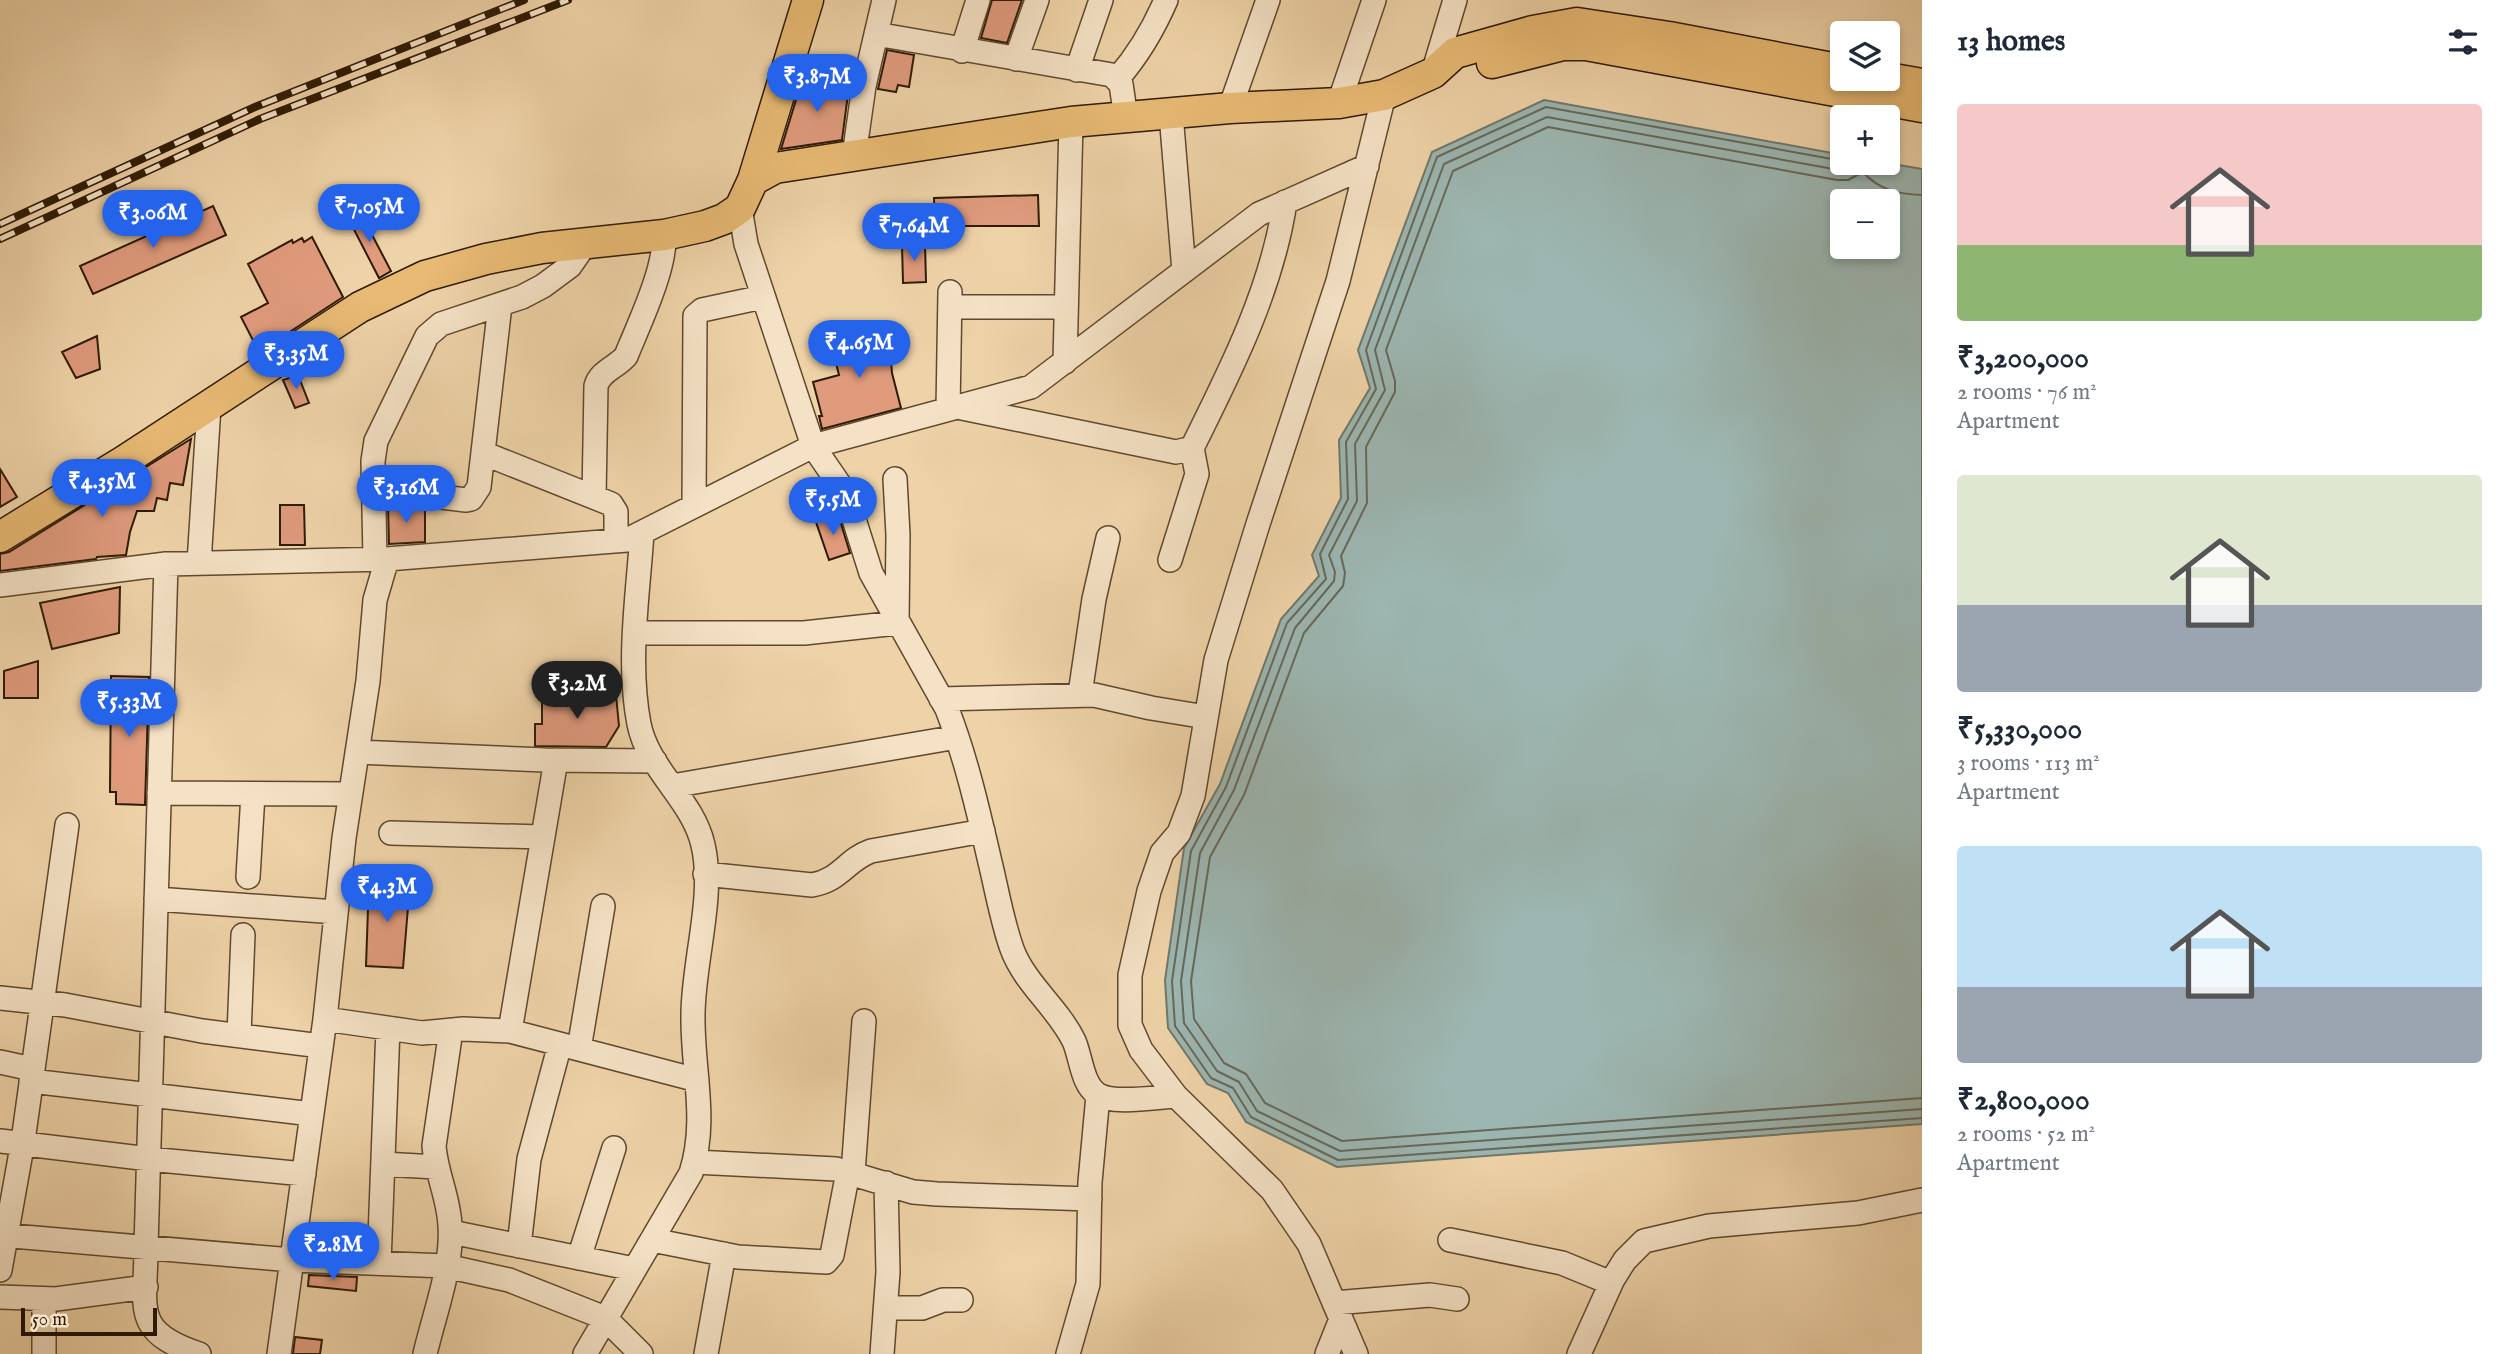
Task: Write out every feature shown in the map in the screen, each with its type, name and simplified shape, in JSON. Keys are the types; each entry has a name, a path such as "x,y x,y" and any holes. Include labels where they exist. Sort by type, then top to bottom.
{"main road":[{"path":"0,537 209,406 360,307 425,276 486,258 664,235 724,219 740,208 752,180 808,0"},
{"path":"752,180 775,168 1071,122 1230,108 1339,103 1384,95 1433,73 1455,53 1577,23 1669,37 1830,68"},
{"path":"1433,73 1458,72 1563,45 1586,45 1922,107"},
{"path":"1900,80 1922,84"}],"street":[{"path":"854,156 864,86 884,0"},
{"path":"962,51 978,0"},
{"path":"1016,59 1037,0"},
{"path":"1077,70 1101,0"},
{"path":"1118,78 1149,38 1166,0"},
{"path":"1230,108 1268,0"},
{"path":"1339,103 1374,0"},
{"path":"1433,73 1455,0"},
{"path":"876,34 1112,75 1118,78 1121,84 1126,118"},
{"path":"1356,1354 1309,1244 1272,1190 1176,1096 1140,1050 1130,1024 1130,975 1149,891 1163,853 1179,834 1193,796 1216,660 1338,281 1384,95"},
{"path":"1171,114 1184,271"},
{"path":"1065,362 1071,122"},
{"path":"0,585 166,564 381,559 627,540 813,446 1031,387 1259,214 1367,166"},
{"path":"1170,560 1197,474 1192,448 1261,297 1281,232 1285,202"},
{"path":"740,208 746,244 813,446 846,494 867,563 897,623 941,699 957,737 1004,922 1019,965 1074,1042 1092,1089 1098,1095 1110,1099 1176,1096"},
{"path":"594,497 596,386 601,375 626,356 660,264 664,235"},
{"path":"279,1354 325,1019 350,794 368,681 381,559 374,489 373,461 376,441 428,337 441,324 522,297 543,286 570,267 586,243"},
{"path":"694,506 695,316 702,310 764,297"},
{"path":"952,408 950,299 1066,307"},
{"path":"374,489 471,499 479,487 500,305"},
{"path":"199,563 209,406"},
{"path":"952,408 1176,452 1192,448"},
{"path":"483,453 594,497 614,508 616,541"},
{"path":"895,479 898,534 897,623"},
{"path":"585,1354 691,1173 695,1162 700,1120 693,1015 706,896 704,847 699,831 655,761 640,728 634,695 642,533"},
{"path":"1080,694 1094,599 1108,538"},
{"path":"166,564 146,1314 150,1326 161,1338 199,1354"},
{"path":"636,633 804,633 897,623"},
{"path":"941,699 1080,694 1105,696 1151,708 1206,717"},
{"path":"672,786 957,737"},
{"path":"357,752 655,761"},
{"path":"510,1031 556,760"},
{"path":"159,793 350,794"},
{"path":"248,877 253,794"},
{"path":"0,1270 11,1143 31,1075 67,825"},
{"path":"705,874 812,885 825,883 836,877 853,860 871,851 983,831"},
{"path":"391,833 543,836"},
{"path":"156,899 336,912"},
{"path":"519,1246 529,1159 569,1046 603,906"},
{"path":"239,1035 243,935"},
{"path":"0,998 42,1002 154,1022 321,1046"},
{"path":"325,1019 422,1033 451,1030 510,1031 697,1080"},
{"path":"652,1240 724,1254 826,1262 830,1259 851,1173 864,1021"},
{"path":"379,1263 388,1028"},
{"path":"425,1354 446,1266 450,1232 449,1215 436,1167 434,1146 451,1030"},
{"path":"0,1062 31,1075 151,1096 312,1114"},
{"path":"1069,1354 1088,1284 1092,1138 1098,1095"},
{"path":"11,1143 304,1174"},
{"path":"579,1258 614,1148"},
{"path":"695,1162 816,1167 851,1173 913,1192 1090,1199"},
{"path":"383,1164 436,1167"},
{"path":"882,1354 888,1272 886,1183"},
{"path":"1579,1354 1611,1283 1625,1259 1644,1241 1709,1226 1858,1213 1922,1200"},
{"path":"450,1232 634,1269"},
{"path":"4,1235 292,1259 446,1266 509,1280 605,1318 641,1354"},
{"path":"1450,1240 1562,1263 1611,1283"},
{"path":"706,1354 724,1254"},
{"path":"0,1297 71,1298 146,1287"},
{"path":"1337,1311 1430,1295 1457,1299"},
{"path":"44,1299 44,1354"},
{"path":"886,1308 922,1308 943,1300 961,1300"},
{"path":"1327,1354 1337,1311"}],"water":[{"path":"1544,100 1830,153 1830,175 1900,175 1900,165 1922,169 1922,1124 1337,1167 1246,1122 1228,1093 1207,1084 1168,1028 1165,980 1184,848 1220,784 1281,619 1319,576 1312,555 1341,498 1339,440 1370,388 1358,350 1432,152"}],"building":[{"path":"992,0 1022,0 1007,43 981,38"},
{"path":"887,50 914,55 909,87 898,85 896,92 878,89"},
{"path":"803,77 849,86 842,140 781,149"},
{"path":"1038,195 1039,226 958,226 958,234 935,235 934,198"},
{"path":"213,206 226,235 93,294 80,266"},
{"path":"359,210 391,271 379,278 347,216"},
{"path":"312,237 343,297 259,352 241,317 268,303 248,264 292,240 293,243 302,238 304,242"},
{"path":"902,244 925,244 926,282 903,283"},
{"path":"888,327 892,373 901,408 822,429 819,416 822,416 813,382 839,375 832,347 839,345 838,336 869,328 869,331"},
{"path":"97,336 100,369 76,378 62,352"},
{"path":"298,375 309,403 295,408 283,380"},
{"path":"191,439 183,485 170,483 167,500 157,498 154,511 137,511 126,555 0,571 0,554 9,552"},
{"path":"0,469 17,497 0,507"},
{"path":"280,505 304,505 305,545 280,545"},
{"path":"388,505 425,509 425,542 389,544"},
{"path":"838,514 850,553 829,560 816,522"},
{"path":"120,587 119,633 52,649 40,603"},
{"path":"38,661 38,698 4,698 4,671"},
{"path":"111,676 149,677 145,805 116,804 116,792 110,792"},
{"path":"581,694 581,697 616,695 619,726 606,747 535,746 535,724 542,724 542,697"},
{"path":"369,880 410,883 403,968 366,966"},
{"path":"309,1275 357,1277 356,1291 308,1286"},
{"path":"295,1337 322,1340 320,1354 293,1354"}],"railway":[{"path":"0,224 255,107 524,0"},
{"path":"0,239 260,119 568,0"}]}
